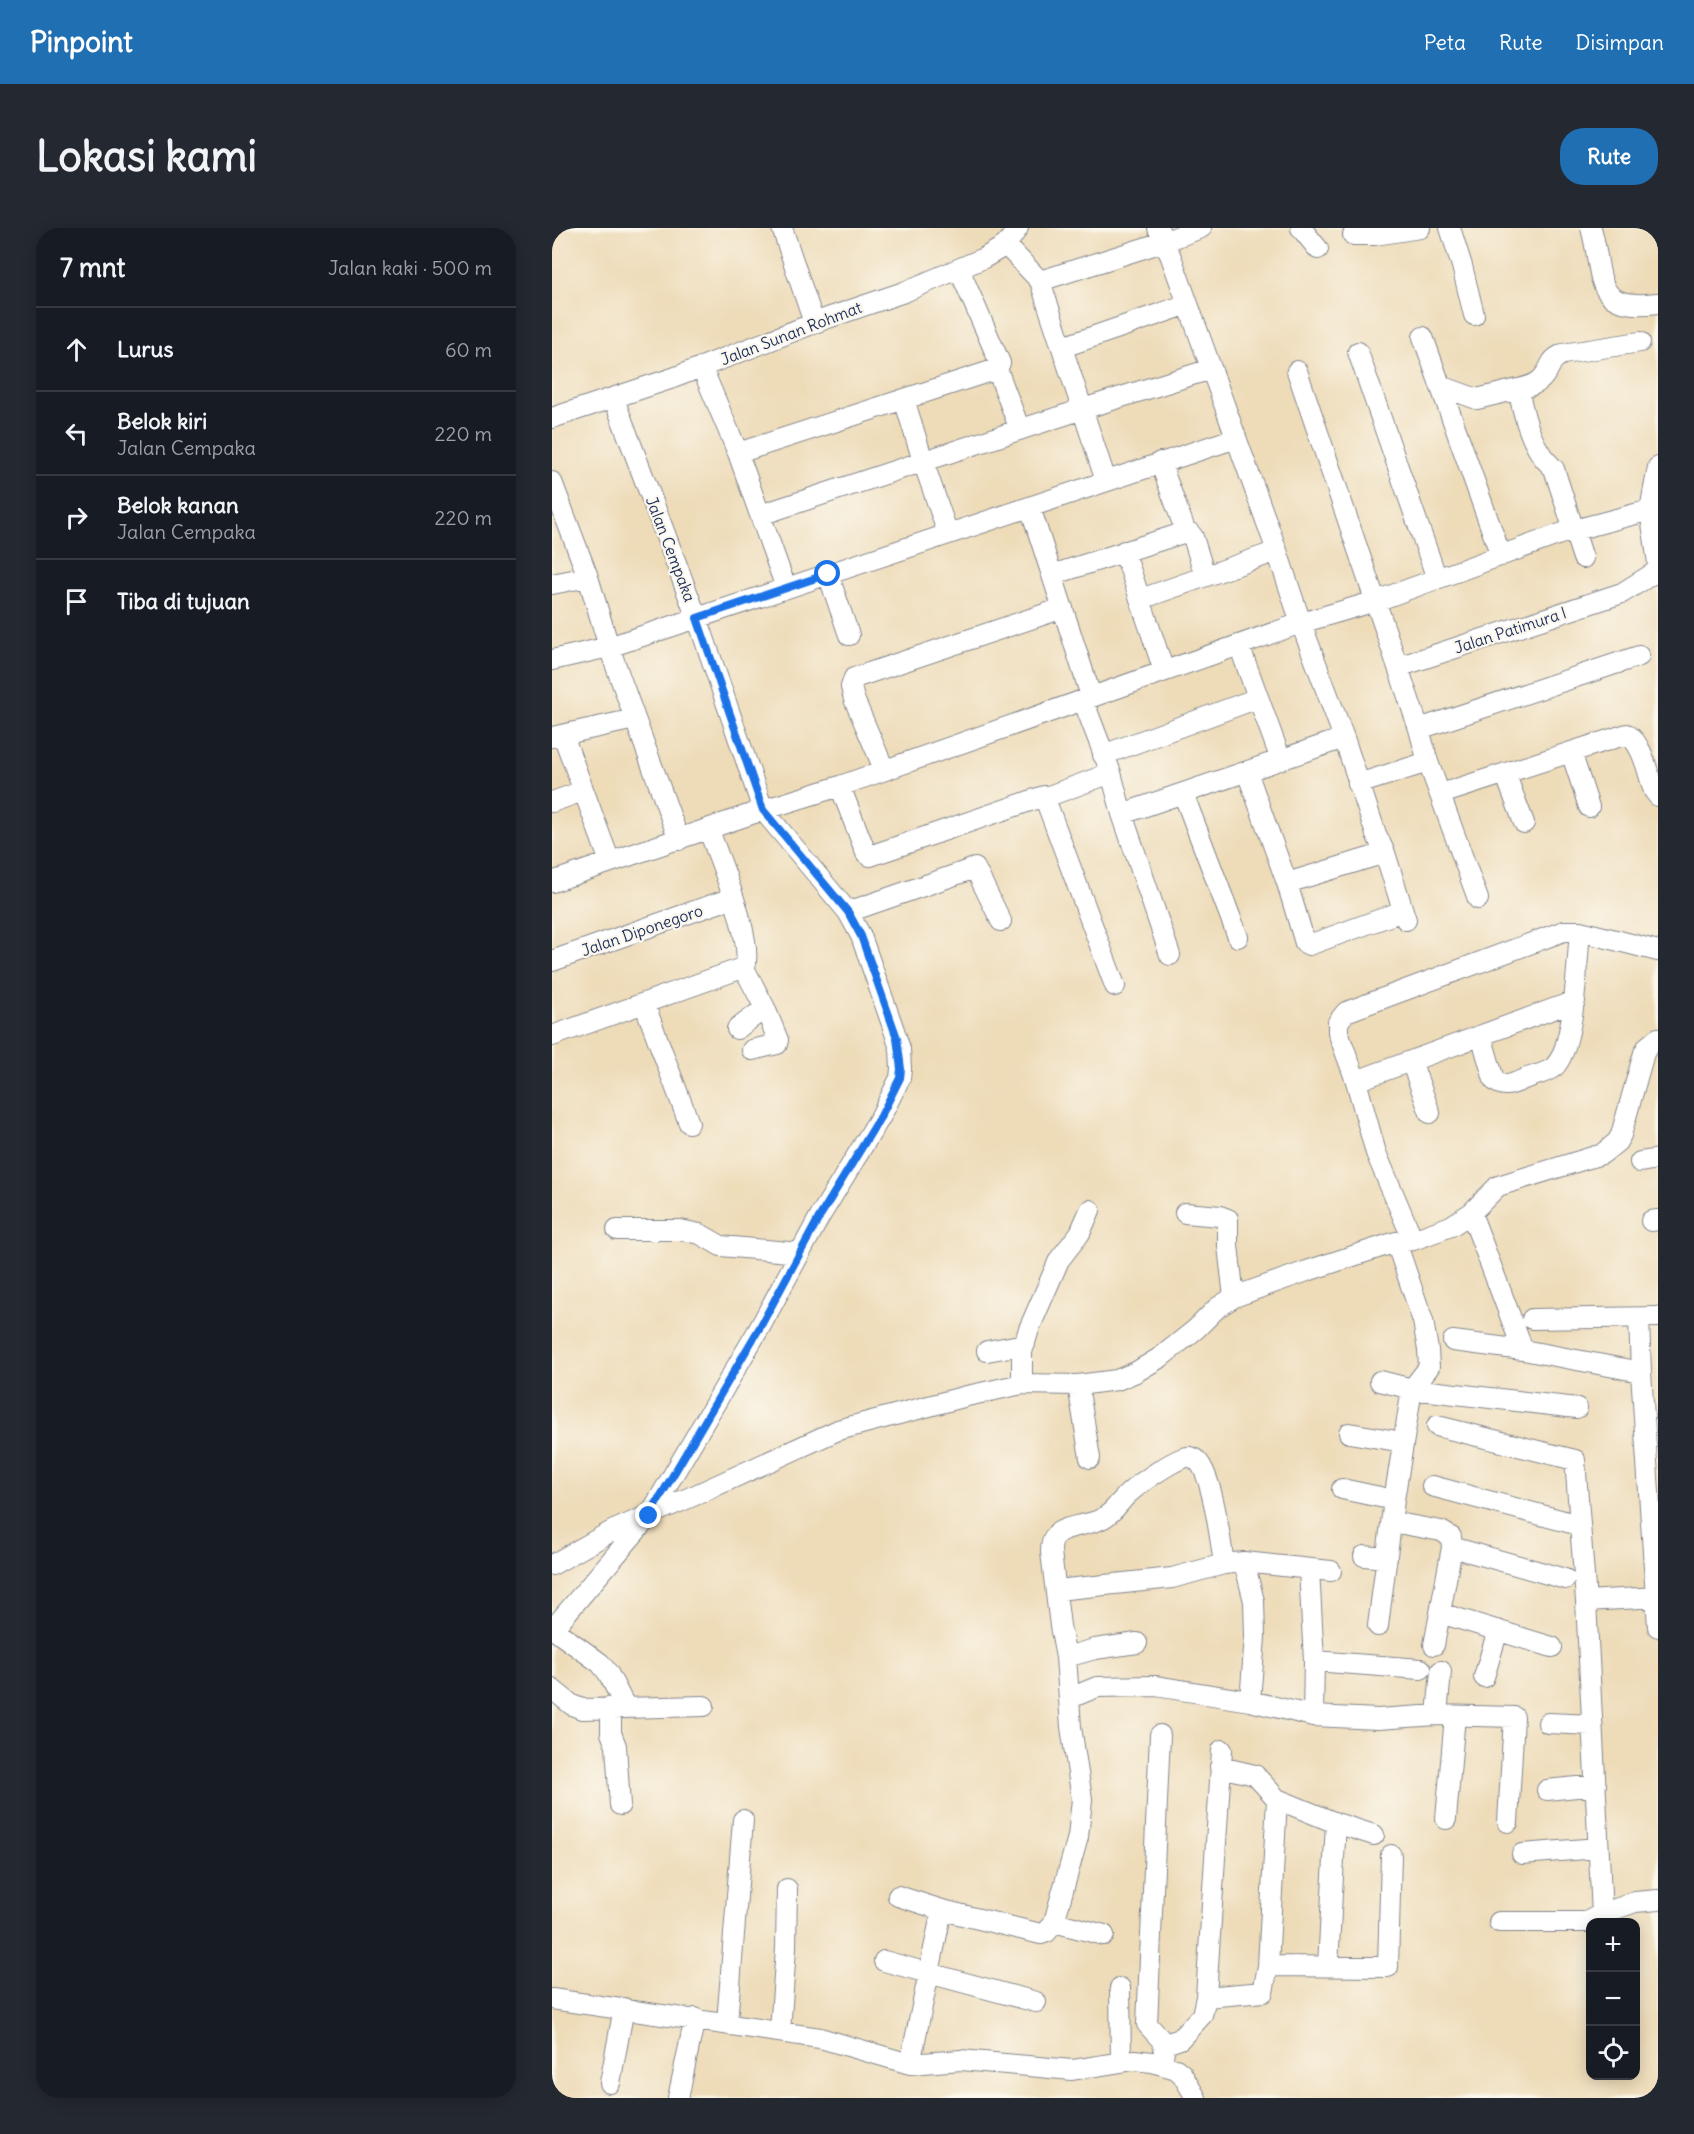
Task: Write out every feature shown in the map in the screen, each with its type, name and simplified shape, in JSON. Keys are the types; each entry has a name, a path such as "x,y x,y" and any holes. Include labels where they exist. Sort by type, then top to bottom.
{"street":[{"path":"782,228 814,323"},
{"name":"Jalan Sunan Rohmat","path":"552,417 614,399 702,368 814,323 903,292 984,258 1006,245 1018,228"},
{"path":"1040,281 1160,235 1201,228"},
{"path":"1300,228 1318,249"},
{"path":"1353,235 1375,235 1420,228"},
{"path":"1450,228 1474,315"},
{"path":"1591,228 1604,290 1612,298 1624,303 1641,305 1658,303"},
{"path":"1160,235 1171,257 1277,551 1344,738 1358,784 1385,853 1405,916 1307,945 1246,772"},
{"path":"1006,245 1040,281 1106,481"},
{"path":"738,453 997,369 1000,363 959,269"},
{"path":"1063,347 1188,304"},
{"path":"1423,337 1501,556"},
{"path":"1441,386 1477,399 1533,385 1544,376 1552,360 1563,354 1640,342"},
{"path":"1358,352 1437,579"},
{"path":"702,368 738,453 786,588"},
{"path":"997,369 1020,430"},
{"path":"760,515 1211,369"},
{"path":"1297,371 1419,729 1428,762 1478,899"},
{"path":"1518,389 1526,423 1536,446 1543,458 1554,469 1583,558"},
{"name":"Jalan Cempaka","path":"553,1629 649,1516 881,1116 900,1078 901,1069 897,1038 861,936 848,912 763,810 697,618 614,399"},
{"path":"904,399 948,534"},
{"path":"552,660 609,647 1236,438"},
{"path":"1160,462 1186,532"},
{"path":"1658,467 1654,509 1658,562"},
{"path":"552,482 558,512 588,577 609,647 679,840"},
{"path":"1030,507 1063,608 1122,814 1170,955"},
{"path":"552,882 840,786 1301,623 1376,602 1574,530 1654,509"},
{"path":"1052,575 1186,532 1193,537 1205,576"},
{"path":"1124,551 1164,671"},
{"path":"1141,599 1277,551"},
{"name":"Jalan Patimura l","path":"1398,668 1622,593 1654,573 1658,567"},
{"path":"828,574 849,635"},
{"path":"552,584 588,577"},
{"path":"884,770 854,699 851,687 854,678 1063,608"},
{"path":"1239,645 1281,760"},
{"path":"1419,729 1639,656"},
{"path":"840,786 866,853 870,856 1014,805 1044,795 1046,797 1107,764 1258,698"},
{"path":"610,862 583,791 557,736 636,719"},
{"path":"1441,794 1628,735 1640,752 1654,791 1658,796"},
{"path":"1122,814 1344,738"},
{"path":"1571,752 1589,807"},
{"path":"1358,784 1428,762"},
{"path":"1505,773 1524,823"},
{"path":"552,802 583,791"},
{"path":"1183,794 1238,937"},
{"path":"1046,797 1115,986"},
{"path":"708,830 732,898 746,947 747,960 744,968 765,1008 777,1044 752,1050"},
{"path":"1287,883 1385,853"},
{"path":"848,912 975,868 1001,921"},
{"name":"Jalan Diponegoro","path":"552,962 732,898"},
{"path":"1378,1626 1394,1500 1412,1389 1429,1366 1428,1350 1405,1241 1376,1153 1356,1081 1338,1032 1338,1022 1346,1012 1564,931 1580,931 1658,951"},
{"path":"1481,1035 1494,1080 1498,1083 1508,1086 1553,1069 1569,1031 1575,1001 1580,931"},
{"path":"552,1036 744,968"},
{"path":"1356,1081 1575,1001"},
{"path":"644,1003 688,1123"},
{"path":"737,1029 765,1008"},
{"path":"552,1565 612,1530 649,1516 838,1430 1022,1384 1078,1385 1117,1380 1161,1357 1196,1329 1217,1308 1234,1297 1451,1226 1471,1213 1498,1186 1602,1154 1617,1142 1625,1124 1646,1050 1658,1038"},
{"path":"1412,1060 1430,1113"},
{"path":"1022,1384 1021,1368 1029,1329 1053,1271 1065,1250 1080,1233 1090,1210"},
{"path":"1471,1213 1523,1350"},
{"path":"1185,1214 1220,1216 1228,1219 1228,1246 1234,1297"},
{"path":"617,1230 680,1230 700,1234 721,1246 800,1253"},
{"path":"1532,1319 1649,1317 1641,1372 1658,1627"},
{"path":"1453,1341 1523,1350 1641,1372"},
{"path":"987,1351 1025,1344"},
{"path":"1380,1381 1412,1389 1577,1408"},
{"path":"1078,1385 1089,1458"},
{"path":"1437,1426 1575,1460 1578,1525 1586,1600 1602,1914"},
{"path":"1349,1433 1403,1442"},
{"path":"898,1896 942,1910 1041,1934 1047,1932 1054,1922 1078,1837 1082,1799 1071,1726 1066,1657 1051,1552 1054,1537 1060,1532 1101,1520 1109,1515 1130,1492 1184,1457 1193,1458 1198,1461 1206,1474 1224,1564"},
{"path":"1432,1486 1578,1525"},
{"path":"1342,1489 1394,1500"},
{"path":"1392,1522 1441,1531 1450,1536 1452,1547 1434,1645"},
{"path":"1452,1547 1565,1579"},
{"path":"1364,1556 1387,1558"},
{"path":"1244,1562 1254,1600 1255,1637 1250,1701"},
{"path":"1057,1590 1172,1578 1224,1564 1244,1562 1331,1571"},
{"path":"1309,1569 1314,1661 1313,1716"},
{"path":"1586,1600 1657,1597"},
{"path":"1440,1613 1552,1647"},
{"path":"553,1629 600,1663 608,1673 618,1707 611,1733 616,1746 621,1805"},
{"path":"1484,1677 1498,1630"},
{"path":"1066,1657 1095,1649 1137,1643"},
{"path":"1314,1661 1421,1669"},
{"path":"1441,1671 1446,1715 1446,1820"},
{"path":"1070,1698 1097,1687 1156,1686 1250,1701 1313,1716 1378,1719 1446,1715 1514,1717 1508,1822"},
{"path":"552,1689 577,1707 704,1706"},
{"path":"1548,1723 1591,1725"},
{"path":"1160,1736 1147,2024 1164,2054 1182,2074 1196,2098"},
{"path":"552,1998 820,2038 910,2064 961,2060 1072,2070 1134,2060 1164,2054 1202,2015 1206,1997 1221,1758 1255,1775 1277,1799 1336,1823 1374,1835"},
{"path":"1547,1790 1596,1785"},
{"path":"1206,1997 1263,1992 1268,1966 1277,1799"},
{"path":"727,2023 742,1820"},
{"path":"1328,1965 1336,1823"},
{"path":"1522,1854 1598,1848"},
{"path":"1268,1966 1388,1967 1391,1855"},
{"path":"780,2031 786,1948 787,1889"},
{"path":"1499,1922 1586,1922 1635,1902 1658,1900"},
{"path":"910,2064 942,1910"},
{"path":"1054,1922 1104,1935"},
{"path":"884,1960 1036,2002"},
{"path":"1120,1988 1121,2062"},
{"path":"610,2084 624,2008"},
{"path":"678,2098 695,2018"}],"route":[{"path":"649,1516 760,1327 820,1216 881,1116 900,1078 900,1049 897,1038 861,936 848,912 763,810 697,618 828,574"}]}
